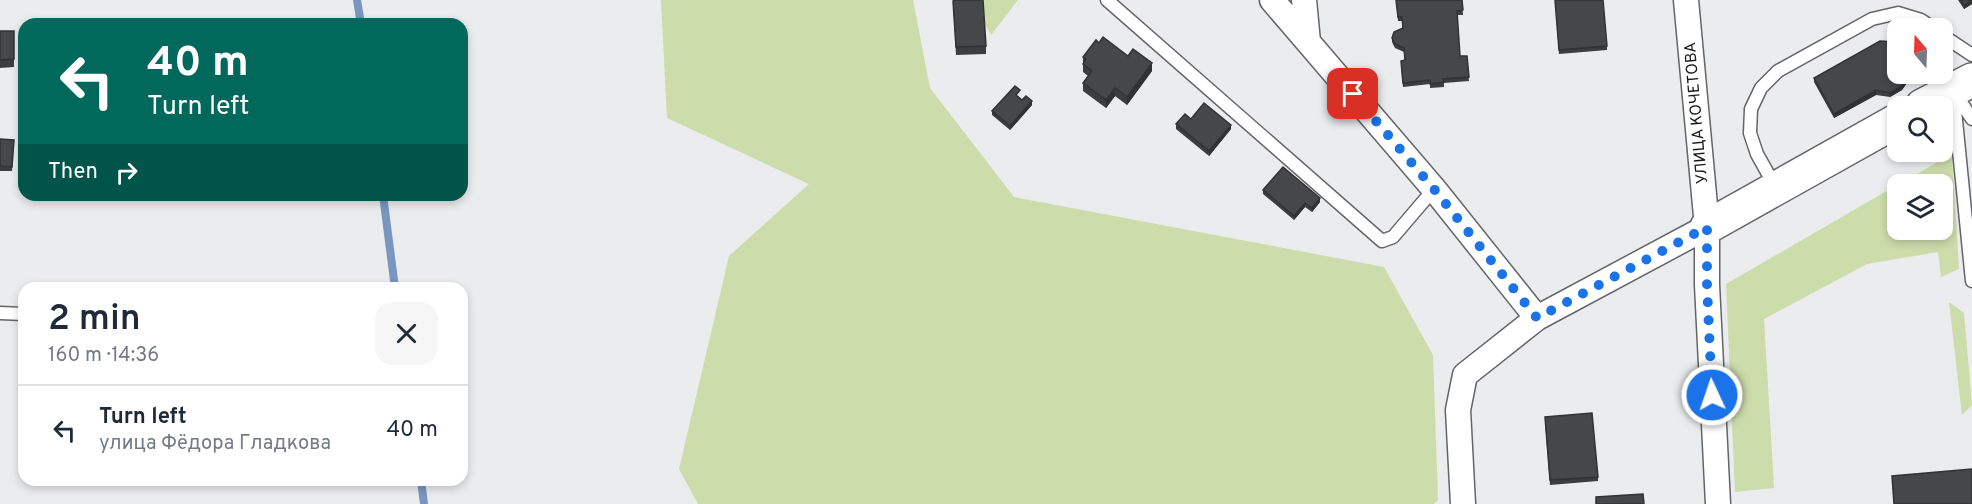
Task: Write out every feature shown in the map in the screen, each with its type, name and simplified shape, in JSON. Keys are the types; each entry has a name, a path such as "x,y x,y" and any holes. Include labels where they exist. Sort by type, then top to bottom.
{"street":[{"path":"1272,0 1434,189 1537,318"},
{"path":"1304,0 1308,42"},
{"name":"УЛИЦА КОЧЕТОВА","path":"1686,0 1707,227 1707,285 1718,504"},
{"path":"1942,96 1963,85"},
{"path":"1463,504 1458,410 1465,375 1537,318 1707,227 1887,126"}],"lane":[{"path":"1107,0 1382,241 1393,237 1434,189"},
{"path":"1776,188 1757,154 1750,133 1751,109 1761,88 1778,71 1872,20 1898,13 1914,18"},
{"path":"1953,42 1972,55"},
{"path":"1963,85 1972,119"},
{"path":"1963,85 1972,281"},
{"path":"0,313 18,314"}],"green space":[{"path":"661,0 913,0 930,88 1014,197 1384,267 1433,355 1438,500 1434,504 698,504 679,469 729,256 809,184 667,118"},
{"path":"972,0 1018,0 991,35"},
{"path":"1938,162 1952,162 1959,269 1941,277 1938,252 1867,264 1764,319 1774,488 1735,492 1726,284 1887,191 1887,240 1953,240 1953,174 1917,174"},
{"path":"1949,302 1964,313 1972,405 1962,415"}],"building":[{"path":"983,0 986,46 956,47 953,1"},
{"path":"1396,0 1462,0 1463,10 1457,11 1460,56 1467,56 1469,77 1443,79 1444,82 1430,84 1430,80 1403,83 1401,61 1405,60 1404,48 1395,44 1392,38 1394,32 1403,28 1402,17 1398,17"},
{"path":"1555,0 1603,0 1607,46 1559,50"},
{"path":"1961,0 1972,0 1964,5"},
{"path":"0,31 14,31 14,59 0,60"},
{"path":"1103,37 1128,56 1133,49 1152,63 1127,97 1115,88 1106,100 1083,83 1092,71 1083,64 1086,59 1083,57 1096,40 1099,43"},
{"path":"1880,41 1887,41 1887,84 1904,84 1890,93 1876,90 1834,114 1814,78"},
{"path":"1015,86 1020,90 1016,95 1022,100 1026,96 1032,101 1010,126 992,111"},
{"path":"1204,103 1231,125 1209,151 1176,124 1185,114 1191,119"},
{"path":"0,139 14,140 12,167 0,166"},
{"path":"1283,167 1320,198 1312,208 1305,203 1294,216 1263,190"},
{"path":"1592,413 1598,477 1550,480 1545,417"},
{"path":"1972,469 1972,504 1894,504 1892,476"},
{"path":"1643,494 1644,504 1596,504 1596,497"}],"waterway":[{"path":"357,0 360,18"},
{"path":"384,201 394,282"},
{"path":"422,486 424,504"}],"route":[{"path":"1353,94 1434,189 1537,318 1707,227 1712,395"}]}
